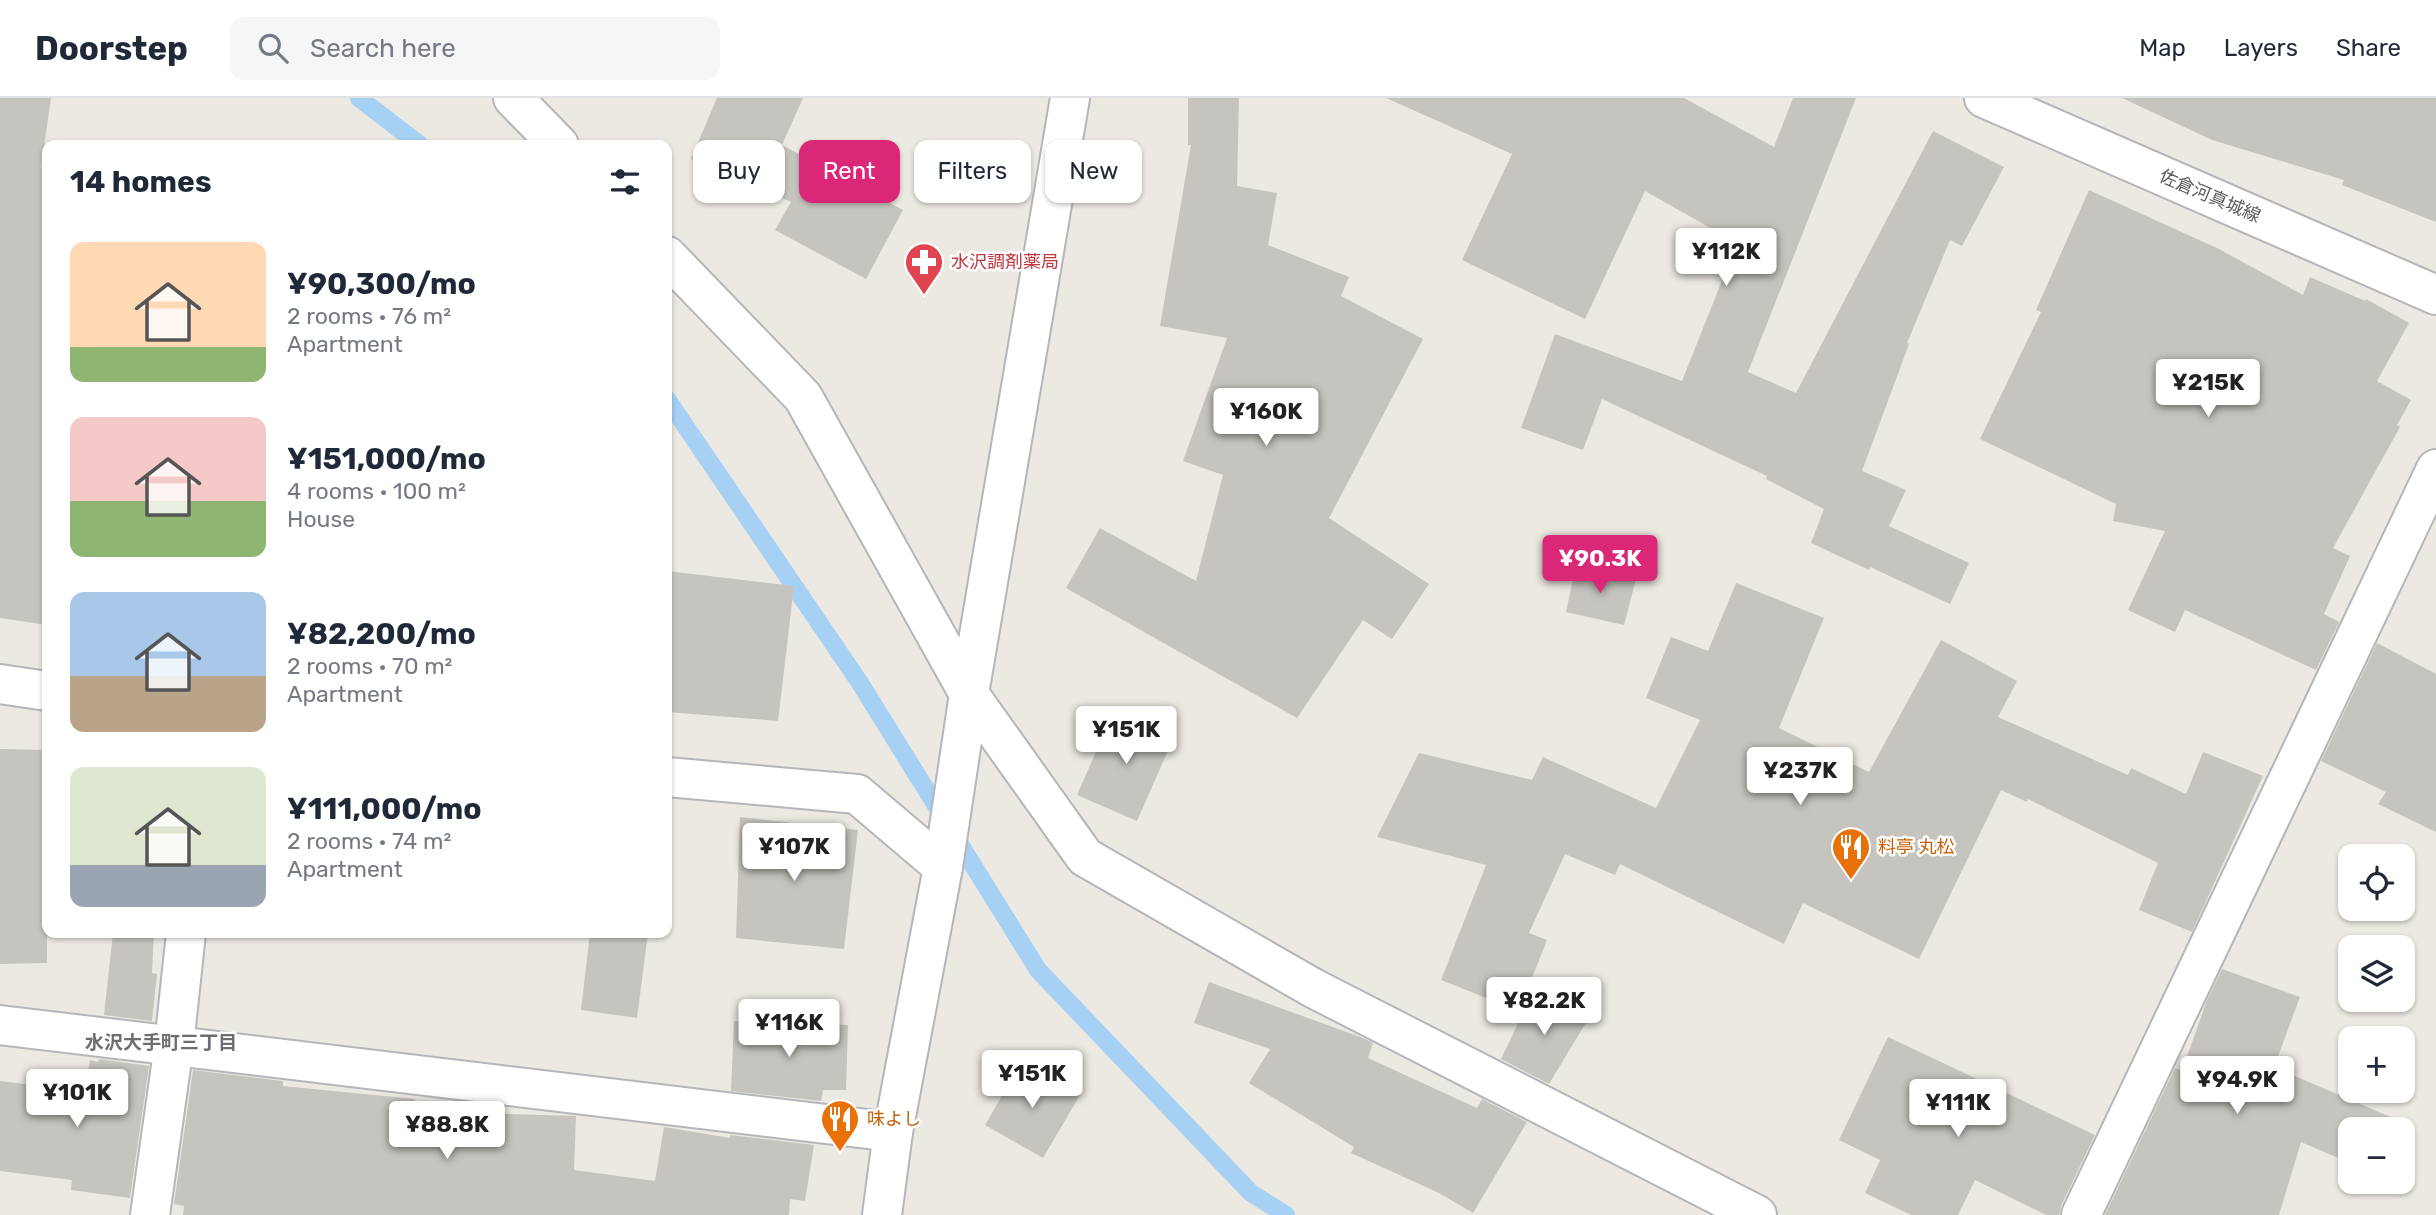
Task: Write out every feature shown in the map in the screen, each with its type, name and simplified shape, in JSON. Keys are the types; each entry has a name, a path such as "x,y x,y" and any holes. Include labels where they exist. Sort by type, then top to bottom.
{"street":[{"path":"513,98 554,140"},
{"path":"882,1215 893,1132 943,867 969,694 1070,98"},
{"name":"佐倉河真城線","path":"1983,98 2436,295"},
{"path":"672,261 803,397 969,694 1085,857 1313,988 1757,1215"},
{"path":"2081,1215 2436,469"},
{"path":"0,684 42,690"},
{"path":"672,777 857,794 943,867"},
{"path":"150,1215 174,1045 185,938"},
{"path":"0,1025 893,1132"}],"building":[{"path":"0,98 51,98 45,140 42,140 41,168 42,624 0,618"},
{"path":"717,98 803,98 784,140 699,140"},
{"path":"1188,98 1239,98 1237,186 1277,193 1268,245 1349,277 1341,296 1423,339 1329,518 1429,584 1392,639 1363,620 1297,718 1066,588 1100,528 1196,581 1223,475 1183,461 1227,338 1160,326 1191,145 1188,145"},
{"path":"1386,98 1684,98 1774,147 1793,98 1856,98 1748,372 1796,393 1933,131 2004,167 1962,246 1950,240 1907,343 1909,344 1862,471 1906,490 1889,526 1969,563 1950,604 1811,543 1824,509 1766,479 1767,476 1602,399 1583,450 1521,428 1555,334 1682,381 1737,243 1645,191 1585,319 1462,260 1512,154"},
{"path":"2122,98 2436,98 2436,222 2342,185 2344,180 2212,140"},
{"path":"785,147 799,154 799,203 890,203 903,210 866,279 775,230 791,202 785,199"},
{"path":"2089,190 2219,249 2303,295 2310,277 2365,301 2366,299 2409,323 2377,381 2411,400 2397,425 2400,427 2333,548 2350,556 2324,614 2339,622 2316,670 2185,610 2175,632 2128,610 2165,531 2113,521 2116,504 1980,439 2041,312 2036,310"},
{"path":"1576,565 1636,579 1624,625 1566,612"},
{"path":"672,572 794,586 778,721 672,712"},
{"path":"1736,583 1824,618 1779,728 1869,772 1941,640 2017,681 1998,717 2128,775 2131,768 2186,794 2203,752 2263,776 2192,932 2139,910 2158,863 2028,799 2027,802 2001,790 1919,959 1803,903 1784,944 1620,864 1615,875 1565,854 1529,933 1547,940 1519,1011 1441,980 1486,865 1377,837 1419,753 1532,780 1543,757 1656,808 1700,720 1646,698 1671,637 1708,651"},
{"path":"2377,643 2436,674 2436,832 2378,804 2386,792 2321,761"},
{"path":"1114,711 1174,737 1137,821 1077,795"},
{"path":"0,749 42,750 42,938 47,938 47,963 0,964"},
{"path":"740,817 858,830 844,949 736,938"},
{"path":"112,938 154,938 152,973 157,974 152,1021 104,1015"},
{"path":"589,938 647,938 637,1018 581,1010"},
{"path":"2222,969 2300,997 2274,1067 2338,1094 2338,1103 2358,1103 2391,1117 2338,1117 2338,1158 2301,1142 2279,1215 2105,1215 2175,1068 2182,1071 2207,1000"},
{"path":"1209,982 1363,1038 1373,1043 1368,1058 1477,1108 1482,1099 1527,1122 1473,1213 1439,1193 1351,1153 1354,1147 1249,1083 1270,1049 1194,1023"},
{"path":"1534,990 1590,1016 1549,1084 1501,1059"},
{"path":"734,1021 848,1025 846,1090 823,1090 821,1101 731,1091"},
{"path":"1888,1037 2095,1135 2059,1215 2046,1215 1975,1180 1958,1215 1911,1215 1865,1193 1880,1160 1839,1140"},
{"path":"99,1059 149,1066 130,1198 71,1190 72,1180 0,1171 0,1081 85,1092 90,1060 98,1062"},
{"path":"1022,1061 1080,1095 1043,1158 985,1125"},
{"path":"193,1070 283,1081 283,1086 415,1099 414,1111 576,1116 574,1170 655,1181 664,1127 730,1138 730,1135 814,1145 805,1201 790,1199 789,1215 183,1215 184,1206 174,1204"}],"waterway":[{"path":"359,98 414,140"},
{"path":"672,406 860,683 1038,970 1251,1193 1286,1215"}],"place":[{"name":"水沢調剤薬局","path":"924,296"},
{"name":"料亭 丸松","path":"1851,881"},
{"name":"味よし","path":"840,1153"}],"district":[{"name":"水沢大手町三丁目","path":"161,1042"}]}
